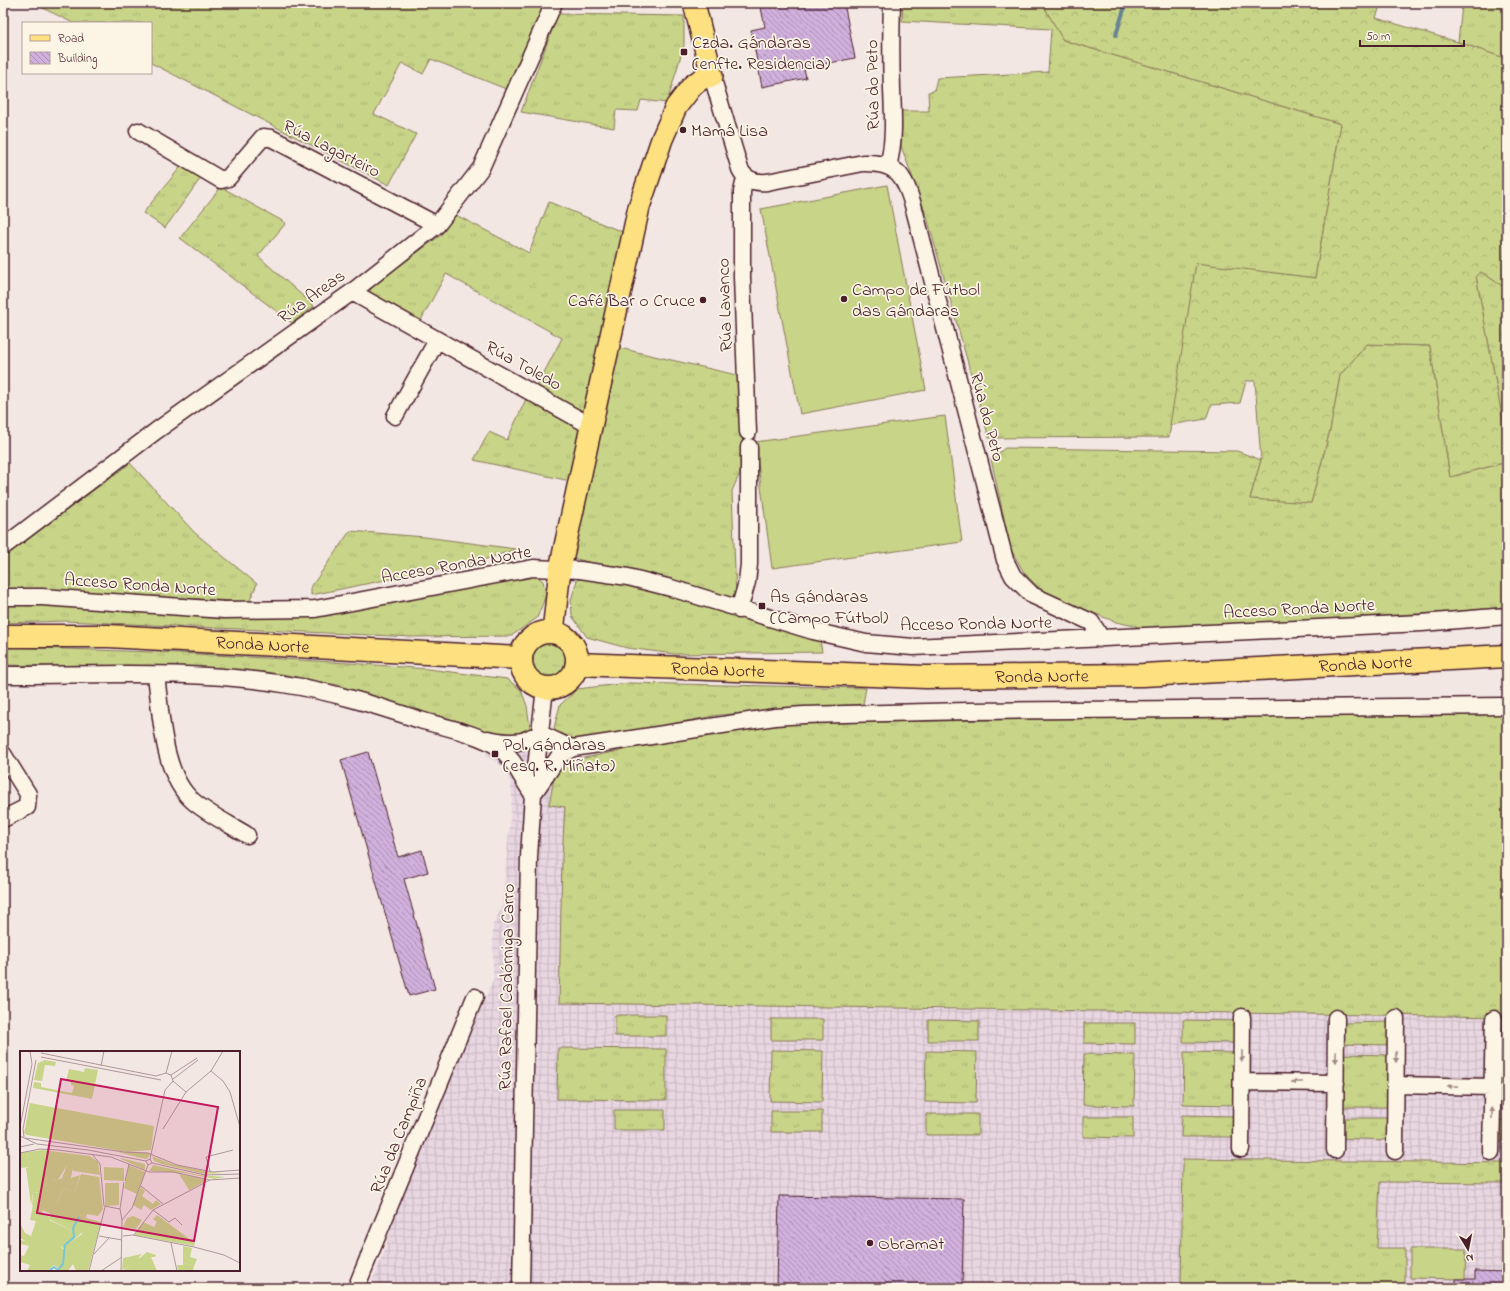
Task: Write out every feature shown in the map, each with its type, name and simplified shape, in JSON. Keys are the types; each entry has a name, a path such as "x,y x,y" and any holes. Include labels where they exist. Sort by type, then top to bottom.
{"highway":[{"path":"553,632 569,640 577,655 577,664 570,680 558,686 545,688 537,685 527,677 522,666 522,658 524,649 532,638 544,633 553,632"},
{"name":"Ronda Norte","path":"3,636 108,636 522,658"},
{"name":"Ronda Norte","path":"577,664 934,677 1143,675 1507,656"}],"main road":[{"path":"553,632 560,568 639,207 670,118 687,92 698,81 712,76 694,3"}],"street":[{"name":"Rúa Areas","path":"3,547 156,431 352,292 437,225 481,168 554,3"},
{"name":"Rúa do Peto","path":"892,3 891,36 893,124 891,156 888,166 894,169 902,177 911,200 1005,560 1013,576 1032,595 1091,622 1098,631 1099,639"},
{"path":"712,76 744,176 761,182 863,163 882,163 888,166"},
{"name":"Rúa Lagarteiro","path":"138,130 221,180 228,178 263,137 271,138 437,225"},
{"name":"Rúa Lavanco","path":"739,610 747,582 749,564 748,439 742,277 742,192 744,176"},
{"name":"Rúa Toledo","path":"352,292 591,426"},
{"path":"395,416 437,340"},
{"name":"Acceso Ronda Norte","path":"3,598 42,597 224,610 315,609 533,568 560,568 628,577 671,588 739,610 813,631 858,641 913,647 1422,623 1507,616"},
{"path":"3,675 156,675 229,678 283,684 337,694 478,738 500,748 519,771 523,781 533,794 560,755 573,748 760,719 804,715 1507,706"},
{"path":"156,675 163,732 174,776 192,801 247,835"},
{"name":"Rúa Rafael Cadórniga Carro","path":"521,1288 526,932 533,794 545,688"},
{"path":"478,738 512,742 522,741 539,734 548,736 562,745 573,748"},
{"path":"3,754 28,794 27,807 3,818"},
{"name":"Rúa da Campiña","path":"356,1288 475,997"},
{"path":"1241,1149 1242,1017"},
{"path":"1335,1150 1336,1018"},
{"path":"1395,1151 1396,1018"},
{"path":"1492,1152 1494,1019"},
{"path":"1242,1082 1336,1083"},
{"path":"1395,1085 1492,1087"}],"shaded area":[{"path":"1507,713 1507,1288 369,1288 383,1255 395,1217 420,1153 493,980 493,925 502,907 512,798 511,783 505,768 486,755 490,742 516,746 564,762 708,733 771,724 1257,715"}],"green space":[{"path":"33,3 547,3 511,91 431,59 423,74 402,63 374,114 416,134 389,185 152,64 152,22 71,22"},
{"path":"903,3 1042,3 1063,40 1341,124 1315,278 1196,264 1169,437 989,438 927,217 901,146 901,111 929,111 928,92 934,91 937,78 1048,72 1051,29 902,21"},
{"path":"1042,3 1381,3 1376,18 1458,42 1507,59 1507,289 1481,272 1476,276 1507,443 1507,462 1450,477 1430,346 1367,344 1340,375 1330,430 1311,503 1250,499 1261,460 1255,381 1246,381 1240,403 1211,405 1206,419 1170,425 1196,263 1315,278 1341,124 1063,40"},
{"path":"1452,3 1507,3 1507,59 1458,42 1462,5"},
{"path":"558,14 684,16 684,45 667,103 641,100 638,111 616,110 614,128 521,112"},
{"path":"183,164 203,175 165,228 143,213"},
{"name":"Campo de Fútbol das Gándaras","path":"887,185 926,390 800,414 761,209"},
{"path":"221,187 286,223 258,256 314,306 292,323 180,238"},
{"path":"549,202 625,233 589,412 581,413 537,386 562,338 446,274 420,322 369,294 372,286 441,235 456,215 529,253"},
{"path":"1481,272 1507,289 1507,443 1476,276"},
{"path":"1367,344 1430,346 1450,477 1507,462 1507,607 1451,612 1148,629 1116,622 1045,594 1025,574 1011,550 991,459 1005,448 1237,451 1261,460 1250,498 1311,503 1330,430 1340,375"},
{"path":"615,347 741,376 743,466 732,491 736,597 730,599 573,558"},
{"path":"526,399 582,429 570,481 474,460 489,432 507,440"},
{"path":"945,416 962,542 772,568 755,442"},
{"path":"130,463 195,533 257,584 249,602 119,594 3,590 3,558"},
{"path":"350,531 425,537 516,549 480,561 311,595 311,587"},
{"path":"536,575 543,581 546,595 537,618 511,636 413,637 66,621 3,623 3,604 69,605 278,616 351,610 457,587"},
{"path":"583,578 608,579 651,590 820,640 822,652 675,654 627,648 587,637 572,616 571,600 577,580"},
{"path":"549,643 561,648 566,660 561,672 549,677 537,672 532,660 537,648"},
{"path":"3,648 180,653 349,663 428,669 507,679 521,690 527,706 530,728 525,734 508,740 337,685 282,674 188,669 3,665"},
{"path":"629,683 866,688 863,704 719,715 579,741 560,741 554,728 560,705 577,689"},
{"path":"1507,713 1507,1017 559,1003 562,857 565,807 549,805 554,778 564,762 708,733 771,724 1257,715"},
{"path":"615,1015 666,1015 666,1036 615,1036"},
{"path":"771,1019 823,1019 823,1040 771,1040"},
{"path":"928,1020 979,1021 979,1041 928,1041"},
{"path":"1183,1020 1236,1021 1236,1043 1183,1042"},
{"path":"1393,1022 1393,1045 1339,1044 1340,1023"},
{"path":"1084,1023 1135,1023 1135,1044 1084,1043"},
{"path":"1497,1025 1507,1025 1507,1047 1496,1047"},
{"path":"558,1048 666,1049 666,1100 557,1099"},
{"path":"771,1050 823,1051 822,1102 770,1101"},
{"path":"926,1051 977,1052 976,1103 925,1102"},
{"path":"1184,1052 1236,1053 1236,1105 1183,1104"},
{"path":"1084,1054 1135,1055 1134,1106 1083,1105"},
{"path":"1339,1054 1392,1055 1391,1107 1338,1107"},
{"path":"1496,1057 1507,1057 1507,1109 1495,1109"},
{"path":"614,1110 665,1110 665,1130 614,1130"},
{"path":"771,1111 822,1111 822,1132 771,1132"},
{"path":"926,1114 978,1114 978,1135 926,1135"},
{"path":"1182,1115 1236,1116 1236,1137 1181,1137"},
{"path":"1083,1117 1133,1117 1133,1138 1083,1137"},
{"path":"1338,1118 1391,1118 1391,1140 1337,1138"},
{"path":"1495,1120 1507,1120 1507,1142 1494,1142"},
{"path":"1183,1159 1507,1163 1507,1183 1380,1182 1377,1248 1405,1248 1405,1284 1456,1285 1456,1288 1181,1288"},
{"path":"1410,1249 1466,1249 1465,1279 1410,1278"}],"building":[{"path":"760,3 844,3 855,58 804,68 806,78 762,87 751,30 765,27"},
{"path":"368,752 398,857 422,850 428,872 404,879 435,989 409,996 341,760"},
{"name":"Obramat","path":"779,1196 964,1199 962,1288 777,1288"},
{"path":"1475,1271 1507,1272 1507,1288 1456,1288 1456,1279 1475,1279"}],"waterway":[{"path":"1116,35 1126,3"}],"place":[{"name":"Czda. Gándaras (enfte. Residencia)","path":"684,52"},
{"name":"Mamá Lisa","path":"683,130"},
{"name":"Campo de Fútbol das Gándaras","path":"844,299"},
{"name":"Café Bar o Cruce","path":"703,300"},
{"name":"As Gándaras (Campo Fútbol)","path":"762,606"},
{"name":"Pol. Gándaras (esq. R. Miñato)","path":"495,754"},
{"name":"Obramat","path":"870,1243"}]}
